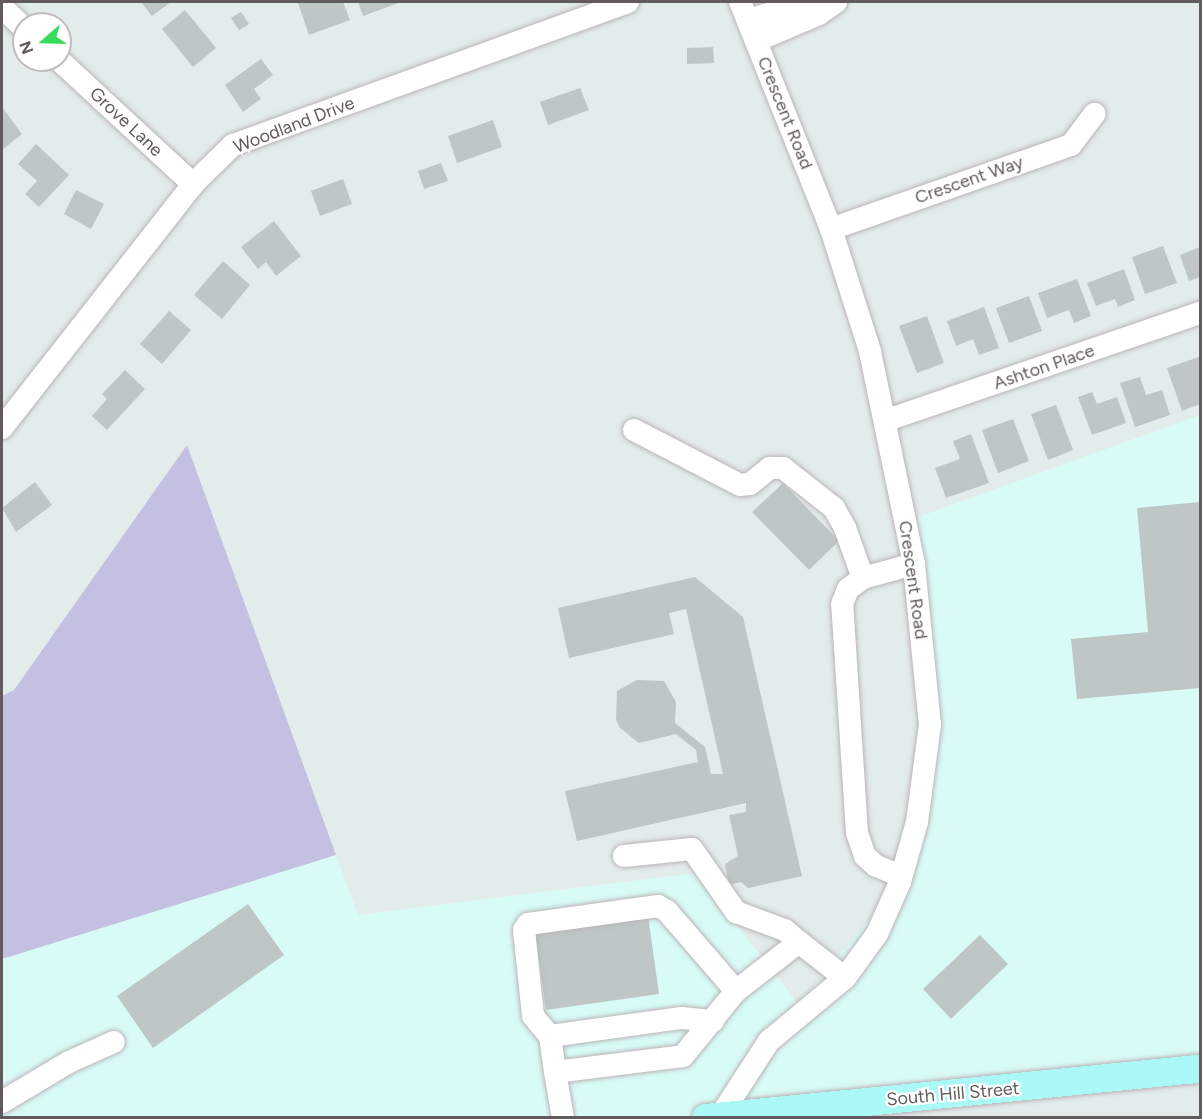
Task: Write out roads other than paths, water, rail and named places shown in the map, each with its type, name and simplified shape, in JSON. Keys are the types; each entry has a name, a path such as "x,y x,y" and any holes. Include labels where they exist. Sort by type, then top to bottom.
{"main road":[{"name":"South Hill Street","path":"715,1117 1200,1069"}],"street":[{"name":"Woodland Drive","path":"2,428 194,184 233,145 628,2"},
{"path":"748,21 808,2"},
{"path":"748,21 819,15 836,2"},
{"name":"Crescent Road","path":"715,1117 769,1041 845,978 877,934 901,876 917,822 930,725 914,564 887,420 870,351 831,229 748,21"},
{"name":"Grove Lane","path":"72,72 194,184"},
{"name":"Crescent Way","path":"831,229 1071,144 1094,114"},
{"name":"Ashton Place","path":"887,420 1200,313"},
{"path":"634,430 740,484 750,484 770,468 783,468 834,508 845,528 863,579"},
{"path":"901,876 876,866 865,856 857,833 842,604 848,589 863,579 914,564"},
{"path":"624,856 692,849 736,912 785,930 845,978"},
{"path":"562,1118 550,1036 532,1016 524,930 528,924 658,906 667,911 736,992"},
{"path":"555,1072 683,1056 736,992 799,942"},
{"path":"550,1036 682,1018 713,1021"},
{"path":"2,1102 69,1062 114,1042"}]}
